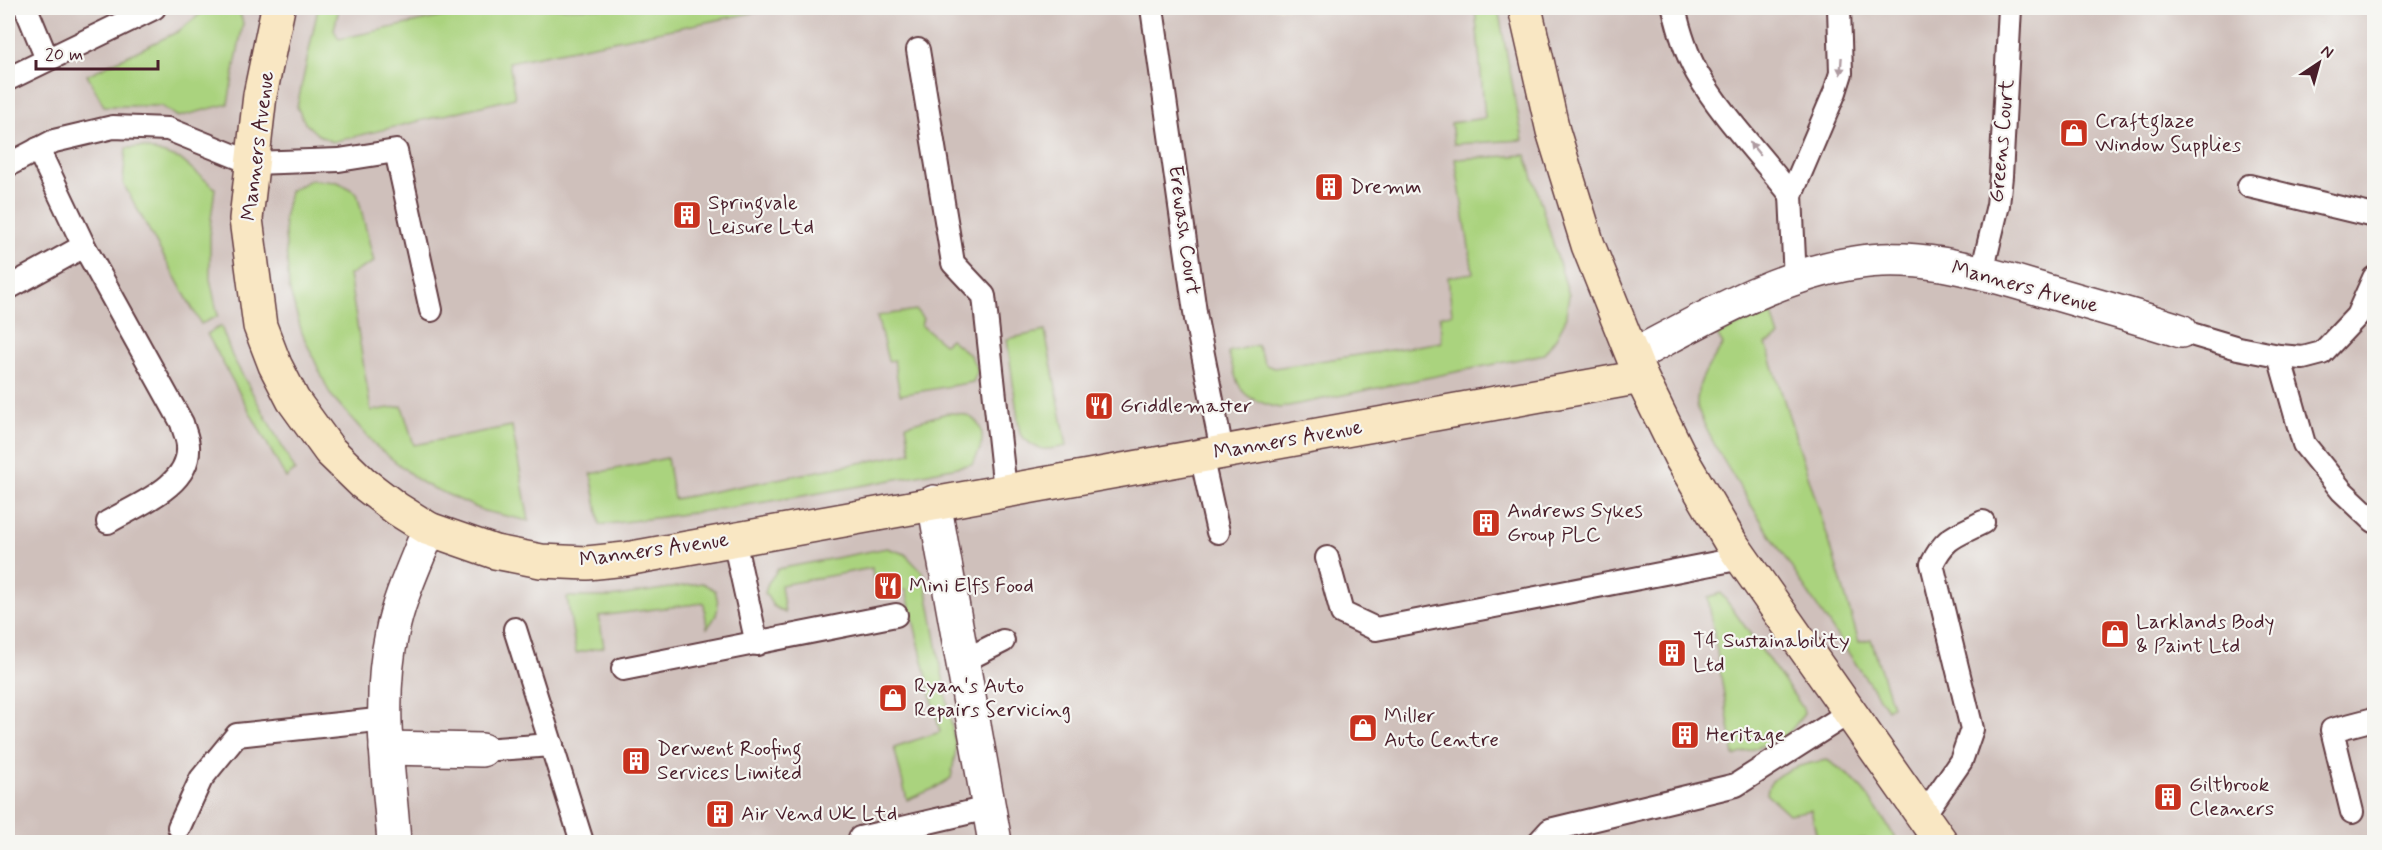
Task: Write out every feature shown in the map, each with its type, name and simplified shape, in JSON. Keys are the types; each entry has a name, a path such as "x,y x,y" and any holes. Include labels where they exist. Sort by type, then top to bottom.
{"street":[{"name":"Manners Avenue","path":"278,8 260,95 246,219 260,326 275,365 293,400 330,451 363,483 396,509 429,530 495,552 541,561 587,563 813,527 934,502 1212,453 1637,366 1732,304 1795,279 1855,263 1897,260 1967,268 2181,331"},
{"path":"1525,8 1553,131 1588,245 1637,366 1681,458 1742,558 1941,843"},
{"path":"934,502 995,843"},
{"path":"394,843 386,734 386,664 401,600 429,530"},
{"path":"386,734 482,750"}],"lane":[{"path":"26,8 47,59"},
{"name":"Erewash Court","path":"1152,8 1196,319 1212,453 1218,532"},
{"path":"1674,8 1697,72 1718,103 1791,195"},
{"path":"1795,279 1791,195 1841,73 1839,8"},
{"name":"Greens Court","path":"1982,272 1998,205 2010,8"},
{"path":"8,79 139,10"},
{"path":"918,50 953,262 984,296 1005,490"},
{"path":"8,165 54,141 113,127 168,129 252,163 339,160 396,151 431,310"},
{"path":"38,149 84,246 182,423 189,447 183,471 167,488 108,522"},
{"path":"2249,186 2374,216"},
{"path":"8,288 84,246"},
{"path":"2181,331 2238,348 2279,356 2303,358 2322,353 2357,316 2374,278"},
{"path":"2279,356 2304,444 2342,491 2374,521"},
{"path":"1923,816 1960,760 1972,729 1932,564 1940,547 1950,537 1983,522"},
{"path":"734,540 757,644"},
{"path":"1327,558 1342,613 1376,628 1742,558"},
{"path":"622,669 896,615"},
{"path":"515,629 582,843"},
{"path":"963,661 1003,641"},
{"path":"1539,843 1550,830 1736,785 1850,712"},
{"path":"2352,812 2332,730 2374,719"},
{"path":"178,827 201,779 237,735 386,734"},
{"path":"482,750 552,745"},
{"path":"861,843 860,838 988,808"}],"shaded area":[{"path":"8,8 2374,8 2374,842 8,842"}],"green space":[{"path":"208,8 235,8 239,10 243,23 228,104 178,117 161,106 104,106 87,75 177,32"},
{"path":"318,8 339,8 334,30 339,39 482,8 776,8 509,62 515,98 332,142 317,134 305,123 297,107"},
{"path":"1475,8 1498,8 1523,140 1454,144 1451,123 1485,118"},
{"path":"143,147 180,159 215,188 210,227 210,279 218,316 201,324 123,183 126,148"},
{"path":"1526,155 1569,295 1565,321 1544,354 1279,408 1255,400 1242,390 1228,352 1257,345 1266,365 1274,368 1442,342 1440,316 1452,314 1448,277 1473,273 1455,159"},
{"path":"310,180 338,182 357,193 374,262 349,275 371,411 402,406 414,445 512,426 529,521 484,511 422,483 377,447 330,394 302,333 289,288 284,219 290,191"},
{"path":"916,310 923,319 921,325 944,344 950,339 970,355 978,370 973,382 900,395 894,360 888,361 877,316"},
{"path":"1771,310 1779,337 1766,344 1859,642 1871,639 1892,706 1887,709 1760,520 1716,448 1699,412 1697,395 1699,387 1709,365 1723,345 1717,335"},
{"path":"221,326 232,356 295,470 286,478 207,334"},
{"path":"1045,331 1067,446 1052,449 1036,447 1020,434 1007,339"},
{"path":"947,413 969,417 976,421 980,428 981,444 972,464 787,499 600,525 591,474 667,458 674,499 911,453 906,425"},
{"path":"887,548 905,554 924,574 956,749 951,778 907,800 894,747 940,732 906,590 875,594 872,568 781,585 785,613 773,606 765,593 768,583 778,569"},
{"path":"702,583 715,590 718,601 714,619 707,628 704,603 599,616 604,647 576,653 567,597 611,597"},
{"path":"1721,593 1803,708 1804,714 1783,738 1734,756 1708,597"},
{"path":"1827,760 1851,778 1868,796 1898,842 1867,842 1866,839 1851,842 1818,842 1811,810 1789,814 1767,794 1769,786 1781,774 1800,766"}],"place":[{"name":"Craftglaze Window Supplies","path":"2074,133"},
{"name":"Dremm","path":"1329,187"},
{"name":"Springvale Leisure Ltd","path":"687,215"},
{"name":"Griddlemaster","path":"1099,406"},
{"name":"Andrews Sykes Group PLC","path":"1486,523"},
{"name":"Mini Elfs Food","path":"888,586"},
{"name":"Larklands Body & Paint Ltd","path":"2115,634"},
{"name":"T4 Sustainability Ltd","path":"1672,653"},
{"name":"Ryan's Auto Repairs Servicing","path":"893,698"},
{"name":"Miller Auto Centre","path":"1363,728"},
{"name":"Heritage","path":"1685,735"},
{"name":"Derwent Roofing Services Limited","path":"636,761"},
{"name":"Giltbrook Cleaners","path":"2168,797"},
{"name":"Air Vend UK Ltd","path":"720,814"}]}
